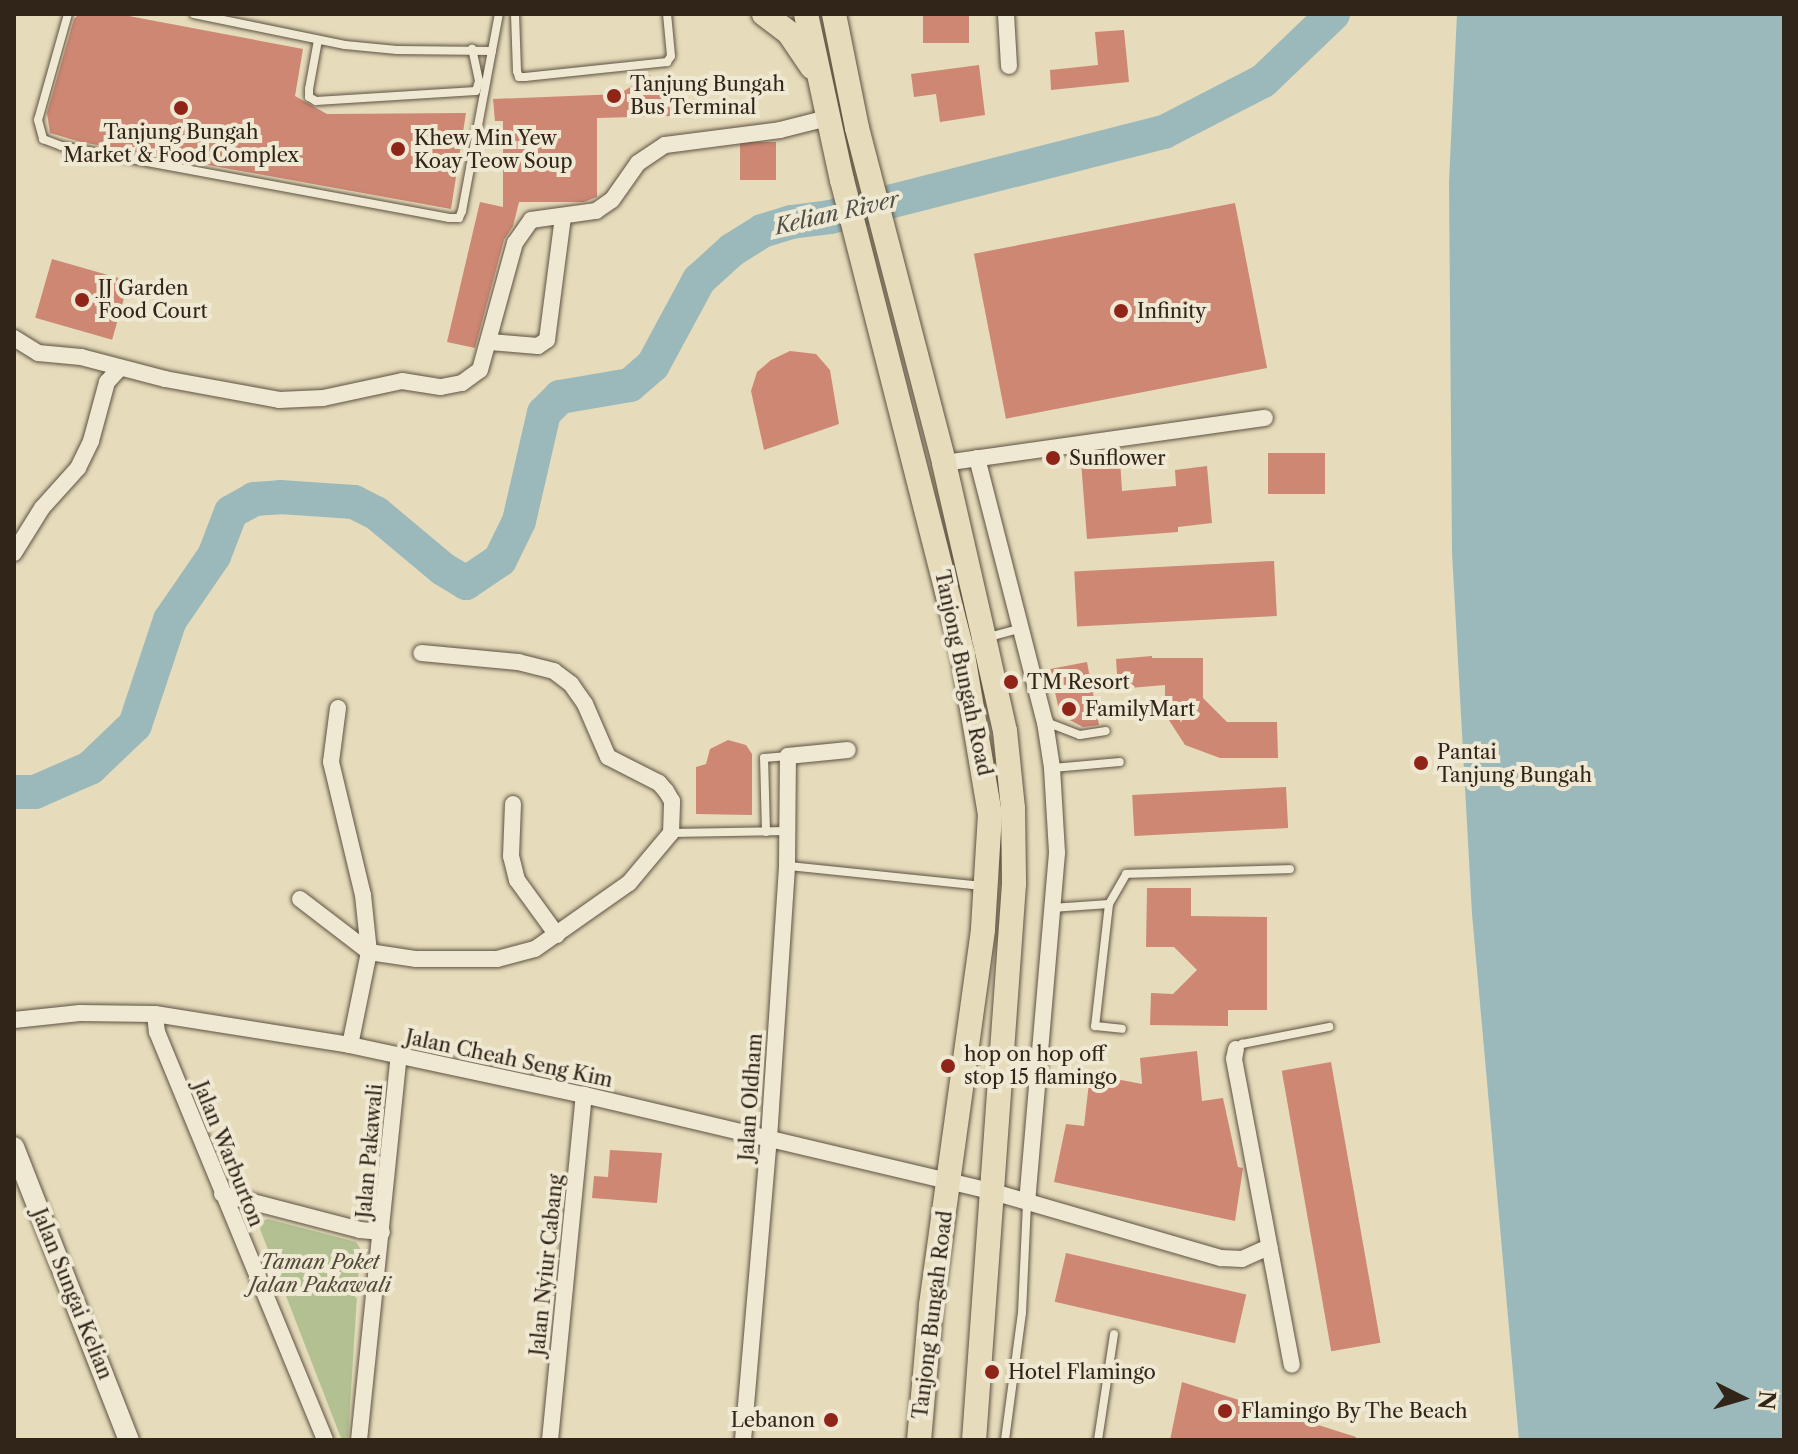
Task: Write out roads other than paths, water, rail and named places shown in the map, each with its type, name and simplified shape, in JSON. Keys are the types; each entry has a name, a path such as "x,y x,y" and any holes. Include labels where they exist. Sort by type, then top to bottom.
{"main road":[{"path":"764,14 789,33 820,79"},
{"name":"Tanjong Bungah Road","path":"806,14 827,118 921,484 977,725 990,814 987,887 931,1306 919,1440"},
{"name":"Tanjong Bungah Road","path":"834,14 869,173 944,463 1005,731 1014,884 990,1191 986,1309 974,1440"}],"street":[{"path":"1006,14 1009,66"},
{"path":"14,338 38,353 81,357 119,369 279,400 323,398 402,381 441,387 462,383 480,370 515,243 531,220 596,211 612,200 638,163 665,145 780,130 827,118"},
{"path":"490,342 538,346 547,340 563,216"},
{"path":"14,553 42,508 78,468 95,429 107,382 119,369"},
{"path":"944,463 1265,418"},
{"path":"977,458 1045,722 1052,768 1057,853 1027,1201"},
{"path":"300,899 369,952 416,959 497,959 535,949 629,883 671,833 672,801 666,791 659,783 608,757 585,704 571,684 554,671 518,662 421,653"},
{"path":"338,708 331,762 363,895 369,952 350,1045"},
{"path":"788,756 848,750"},
{"name":"Jalan Oldham","path":"743,1440 769,1138 787,866 788,756"},
{"path":"513,804 511,856 517,880 557,935"},
{"name":"Jalan Cheah Seng Kim","path":"14,1020 80,1013 155,1014 350,1045 584,1095 990,1191 1221,1258 1242,1259 1257,1255 1269,1247"},
{"name":"Jalan Warburton","path":"155,1014 157,1032 325,1440"},
{"path":"1236,1049 1234,1059 1292,1365"},
{"name":"Jalan Pakawali","path":"359,1440 399,1056"},
{"name":"Jalan Nyiur Cabang","path":"550,1440 584,1095"},
{"name":"Jalan Sungai Kelian","path":"14,1147 129,1440"},
{"path":"222,1194 360,1230 382,1232"}],"lane":[{"path":"68,14 38,120 43,139 61,146 449,218 459,218 462,211 499,14"},
{"path":"194,14 318,40 397,50 492,51"},
{"path":"515,14 517,71 519,77 525,77 667,62 671,56 667,14"},
{"path":"318,40 309,89 309,97 316,101 476,91 479,81 472,49"},
{"path":"984,638 1019,629"},
{"path":"1045,722 1080,735 1106,731"},
{"path":"766,832 764,758 788,756"},
{"path":"1052,768 1120,762"},
{"path":"671,833 788,831"},
{"path":"787,866 987,887"},
{"path":"1122,1029 1095,1026 1109,904 1126,874 1290,869"},
{"path":"1051,908 1109,904"},
{"path":"1236,1049 1242,1044 1329,1027"},
{"path":"1005,1440 1022,1313 1027,1201"},
{"path":"1098,1440 1114,1334"}],"water":[{"path":"1457,14 1784,14 1784,1440 1519,1440 1472,914 1452,552 1449,181"}],"waterway":[{"name":"Kelian River","path":"14,792 35,792 90,768 135,725 170,620 214,556 231,512 254,499 280,497 354,502 376,513 443,569 466,583 500,560 519,521 544,413 560,397 630,385 653,365 699,280 732,250 762,231 791,222 830,217 1164,132 1263,81 1333,14"}],"place":[{"name":"Tanjung Bungah Bus Terminal","path":"614,96"},
{"name":"Tanjung Bungah Market & Food Complex","path":"181,108"},
{"name":"Khew Min Yew Koay Teow Soup","path":"398,149"},
{"name":"JJ Garden Food Court","path":"82,300"},
{"name":"Infinity","path":"1121,311"},
{"name":"Sunflower","path":"1053,458"},
{"name":"TM Resort","path":"1011,682"},
{"name":"FamilyMart","path":"1069,709"},
{"name":"Pantai Tanjung Bungah","path":"1421,763"},
{"name":"hop on hop off stop 15 flamingo","path":"948,1066"},
{"name":"Hotel Flamingo","path":"992,1372"},
{"name":"Flamingo By The Beach","path":"1225,1411"},
{"name":"Lebanon","path":"831,1420"}],"park label":[{"name":"Taman Poket Jalan Pakawali","path":"320,1274"}]}
